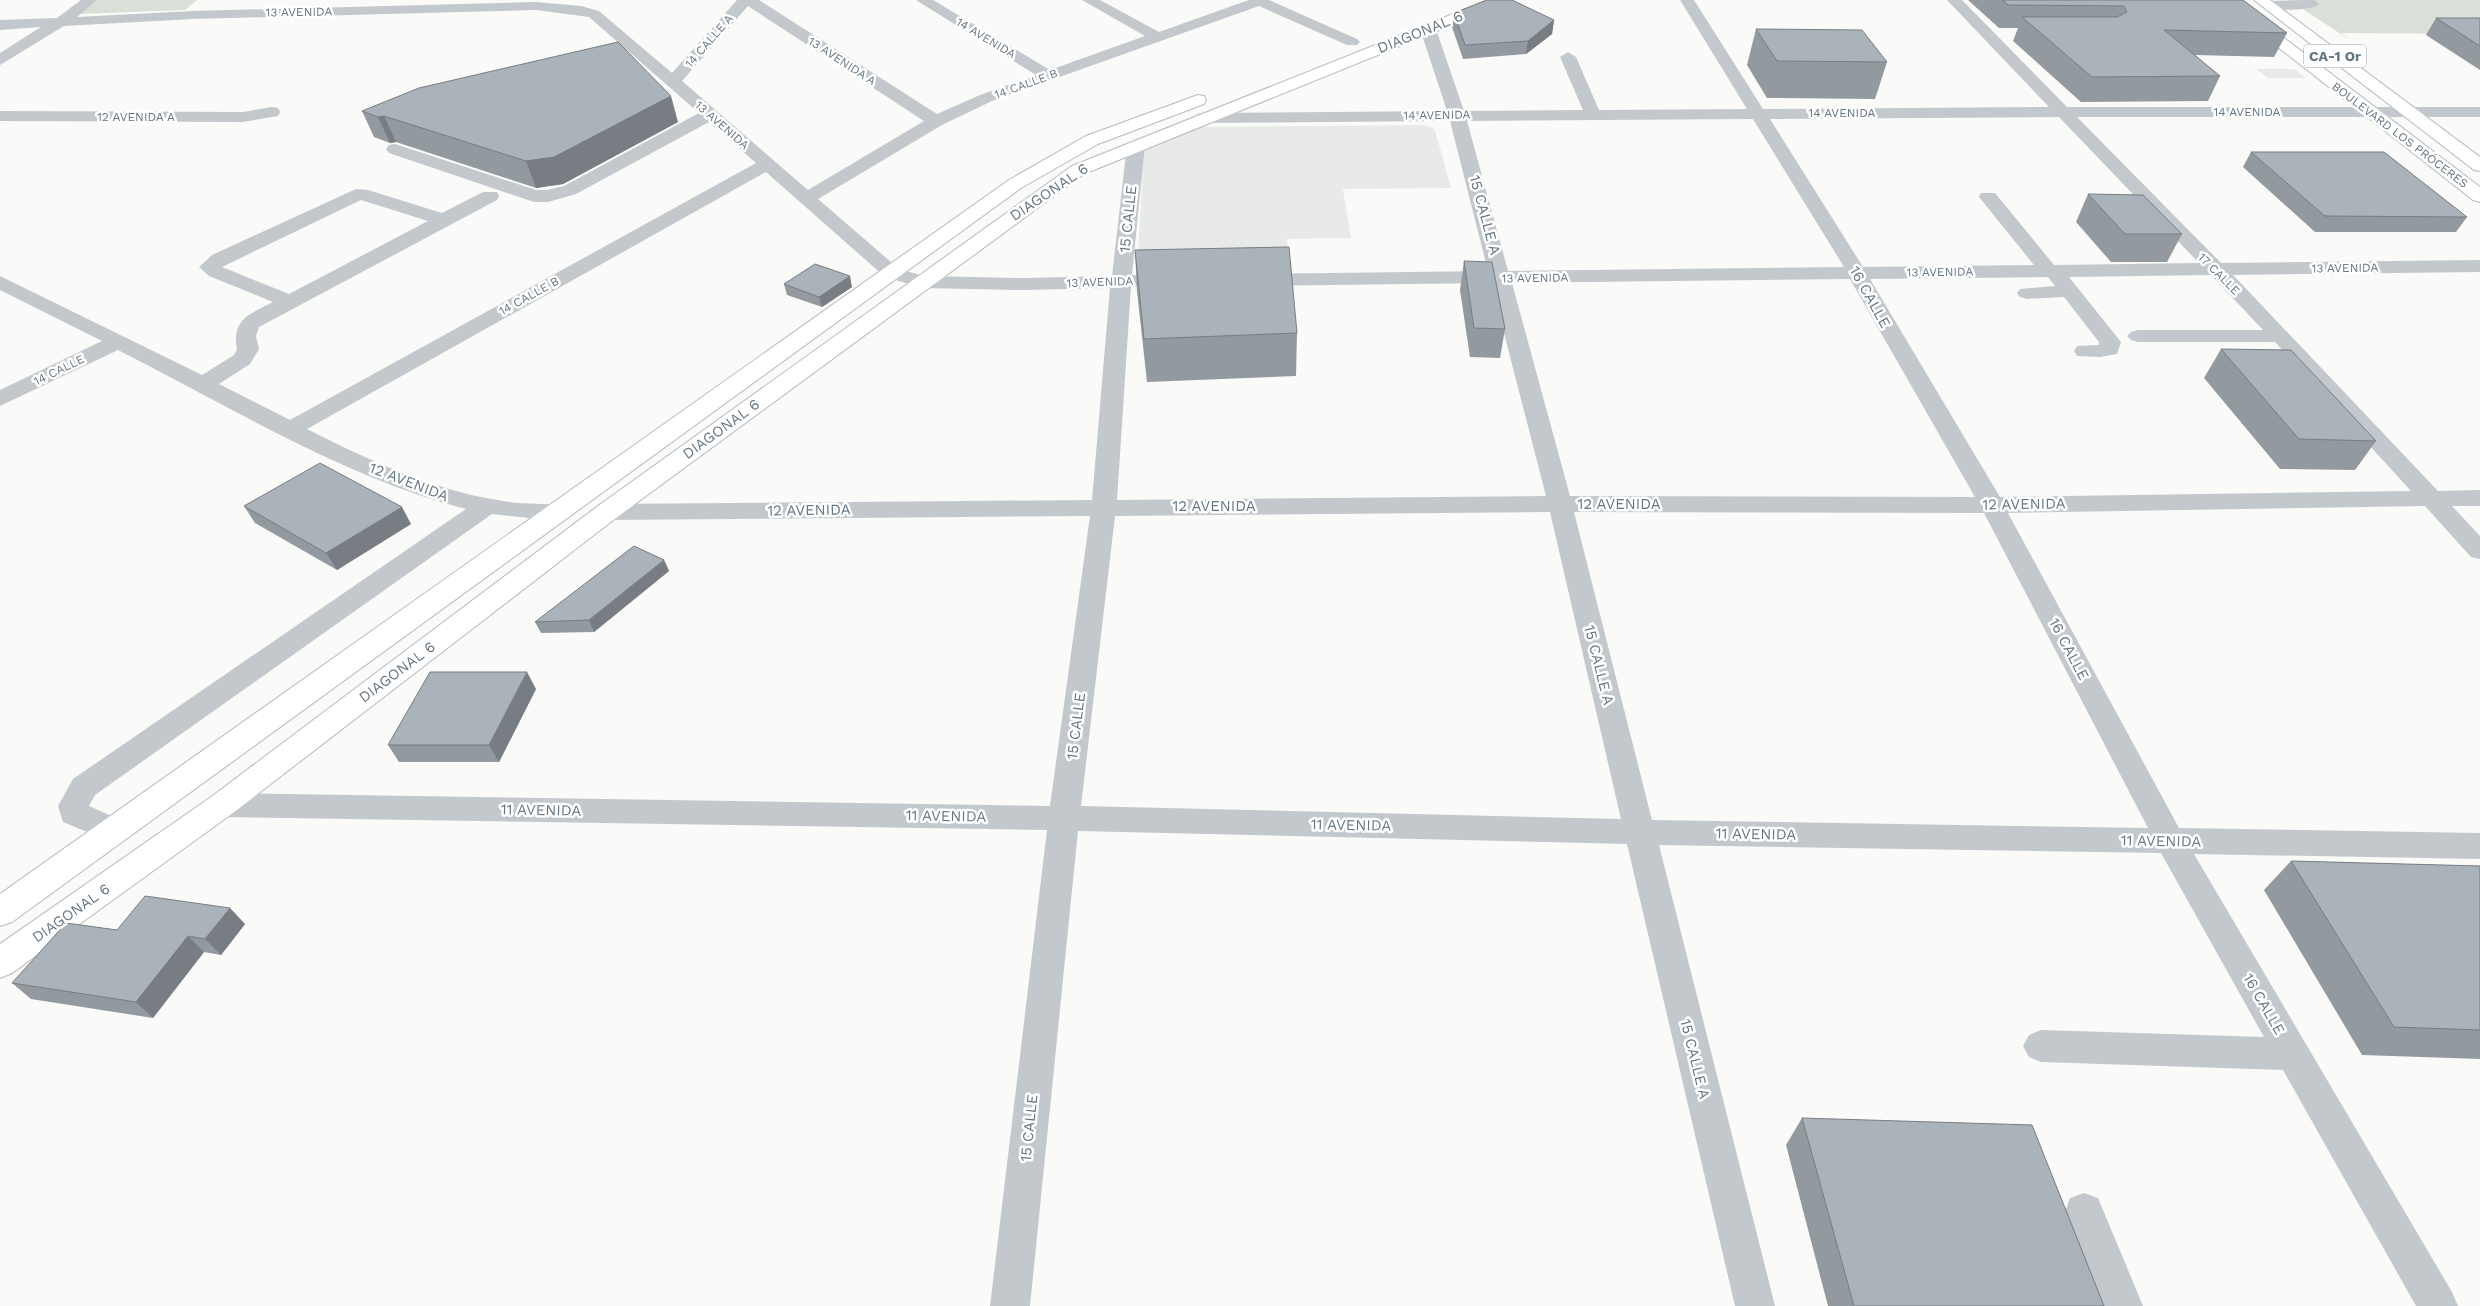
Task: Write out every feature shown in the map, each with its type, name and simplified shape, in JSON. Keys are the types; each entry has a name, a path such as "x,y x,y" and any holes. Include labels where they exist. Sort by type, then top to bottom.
{"main road":[{"name":"DIAGONAL 6","path":"1306,59 1466,0"},
{"name":"DIAGONAL 6","path":"0,963 222,805 607,512 1078,170 1203,118 1501,0"},
{"name":"BOULEVARD LOS PRÓCERES","path":"2225,0 2480,196"},
{"name":"BOULEVARD LOS PRÓCERES","path":"2264,2 2480,166"},
{"name":"DIAGONAL 6","path":"0,912 1015,184 1069,151 1092,140 1216,93"},
{"name":"12 AVENIDA","path":"558,513 607,512"}],"street":[{"path":"0,60 62,21 90,0"},
{"name":"14 CALLE A","path":"673,82 745,0"},
{"name":"13 AVENIDA A","path":"749,0 936,121"},
{"name":"14 AVENIDA","path":"923,0 1049,76"},
{"path":"1089,0 1158,37"},
{"name":"16 CALLE","path":"1687,0 1857,273 1992,505 2170,841 2438,1306"},
{"name":"17 CALLE","path":"1954,0 1998,35 2064,112 2281,336 2480,551"},
{"path":"1258,1 1352,42"},
{"name":"14 CALLE B","path":"807,198 936,121 986,98 1258,1"},
{"path":"2264,2 2312,4"},
{"name":"13 AVENIDA","path":"0,25 193,15 543,3 580,5 628,42 892,273 923,282 1024,284 1189,280"},
{"name":"15 CALLE A","path":"1428,29 1457,115 1502,278 1560,504 1755,1306"},
{"path":"609,47 628,42"},
{"path":"1568,57 1593,114"},
{"name":"12 AVENIDA A","path":"0,116 243,117 272,112"},
{"path":"2458,112 2480,128"},
{"name":"14 AVENIDA","path":"1203,118 1593,114 2480,112"},
{"path":"395,149 534,196 548,196 570,190 710,114"},
{"name":"15 CALLE","path":"1010,1306 1064,818 1104,506 1121,281 1136,145"},
{"name":"14 CALLE B","path":"290,429 768,164"},
{"path":"290,302 216,272 209,267 219,259 356,195 362,194 444,220"},
{"path":"203,384 242,359 248,348 245,336 250,323 490,196"},
{"path":"1988,197 2070,291 2110,342 2109,349 2100,352 2085,351"},
{"name":"13 AVENIDA","path":"1238,280 2480,266"},
{"name":"12 AVENIDA","path":"0,282 290,429 388,476 455,500 486,507 558,513"},
{"path":"2027,293 2070,291"},
{"path":"2138,336 2281,336"},
{"name":"14 CALLE","path":"0,399 119,341"},
{"name":"12 AVENIDA","path":"607,512 1104,506 1992,505 2429,497 2480,498"},
{"path":"114,831 74,813 73,806 84,787 486,507"},
{"name":"11 AVENIDA","path":"222,805 1064,818 1639,832 2480,846"},
{"path":"2041,1046 2293,1054"},
{"path":"2084,1212 2123,1306"}],"shaded area":[{"path":"97,0 197,0 185,10 79,14"},
{"path":"2289,0 2480,0 2480,34 2341,33 2350,40"},
{"path":"2256,69 2294,69 2306,78 2268,78"},
{"path":"1422,125 1435,130 1451,188 1343,189 1351,238 1287,239 1290,270 1137,272 1144,150 1194,127"}],"building":[{"path":"1487,0 1512,0 1554,20 1528,41 1465,45 1454,13"},
{"path":"2003,0 2243,0 2287,33 2164,30 2220,76 2092,77 2022,17 2117,17 2127,12 2124,6 2008,5"},
{"path":"2436,18 2480,18 2480,46"},
{"path":"1756,29 1862,30 1887,62 1777,61"},
{"path":"618,42 671,96 554,157 526,161 384,116 378,117 362,111 419,88"},
{"path":"2251,152 2384,152 2467,217 2325,216"},
{"path":"2088,194 2143,195 2182,234 2125,234"},
{"path":"1289,247 1297,333 1144,339 1135,250"},
{"path":"1464,261 1492,262 1505,329 1474,328"},
{"path":"815,264 850,276 819,297 784,284"},
{"path":"2221,349 2291,350 2376,441 2299,439"},
{"path":"320,463 402,507 326,553 244,506"},
{"path":"634,546 664,560 589,620 535,622"},
{"path":"430,672 527,672 489,745 388,745"},
{"path":"2291,861 2480,866 2480,1030 2394,1027"},
{"path":"145,896 230,908 205,939 188,936 136,1002 12,983 66,923 117,930"},
{"path":"1802,1118 2032,1125 2104,1306 1854,1306"}]}
